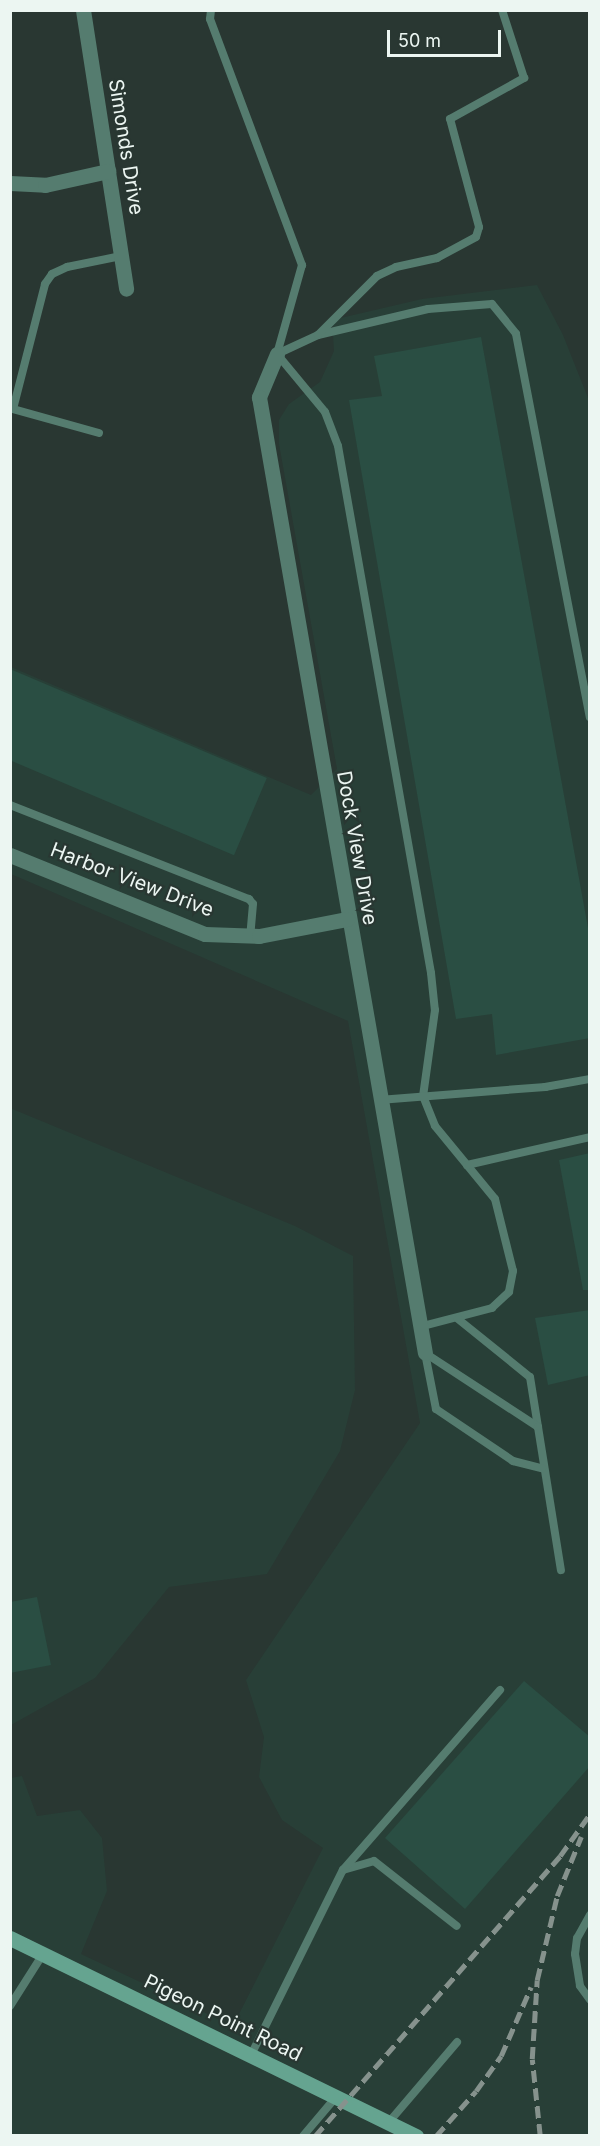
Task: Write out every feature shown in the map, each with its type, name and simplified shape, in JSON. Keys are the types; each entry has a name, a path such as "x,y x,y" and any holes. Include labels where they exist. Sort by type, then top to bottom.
{"street":[{"name":"Simonds Drive","path":"83,10 126,289"},
{"path":"10,183 45,185 108,171"},
{"name":"Dock View Drive","path":"277,354 259,397 347,919 425,1353"},
{"name":"Harbor View Drive","path":"10,855 206,934 250,936 347,919"},
{"name":"Pigeon Point Road","path":"10,1938 416,2136"}],"lane":[{"path":"210,10 210,19 302,266 277,354"},
{"path":"318,335 377,276 396,267 437,258 476,237 479,227 450,119 524,78 502,10"},
{"path":"99,433 13,409 45,284 52,274 67,267 121,256"},
{"path":"277,354 318,335 428,309 492,304 516,334 590,717"},
{"path":"277,354 325,412 338,446 431,973 435,1010 423,1095 435,1126 495,1199 513,1271 508,1292 492,1308 458,1319 419,1327"},
{"path":"10,805 249,898 254,904 250,936"},
{"path":"379,1100 545,1087 590,1079"},
{"path":"467,1165 590,1137"},
{"path":"458,1319 531,1377 542,1468 561,1570"},
{"path":"425,1353 538,1427"},
{"path":"425,1353 436,1409 513,1461 542,1468"},
{"path":"251,2055 343,1870 500,1690"},
{"path":"343,1870 374,1861 457,1926"},
{"path":"590,1914 577,1938 575,1954 580,1986 590,2000"},
{"path":"10,2006 43,1954"},
{"path":"389,2122 457,2042"},
{"path":"303,2136 336,2097"}],"shaded area":[{"path":"537,285 563,335 590,403 589,2135 11,2135 11,1778 22,1776 37,1816 80,1810 102,1838 107,1891 81,1954 233,2026 323,1848 282,1820 259,1777 264,1737 246,1680 420,1423 348,1021 11,874 11,667 311,795 337,769 279,444 279,420 289,404 320,382 334,351 332,320 422,299"},
{"path":"10,1108 295,1226 353,1256 355,1390 340,1451 267,1574 169,1587 95,1678 11,1725"}],"building":[{"path":"481,337 590,939 590,1038 496,1055 492,1014 456,1019 349,400 382,396 374,356"},
{"path":"10,669 267,778 234,855 10,760"},
{"path":"590,1153 590,1290 583,1290 559,1160"},
{"path":"590,1310 590,1375 548,1385 535,1318"},
{"path":"37,1597 51,1665 10,1673 10,1602"},
{"path":"524,1681 590,1737 590,1766 465,1909 385,1838"}],"railway":[{"path":"315,2136 560,1856 590,1814"},
{"path":"540,2136 532,2059 537,1980 557,1896 581,1837"},
{"path":"436,2136 476,2091 501,2056 531,1987"}]}
